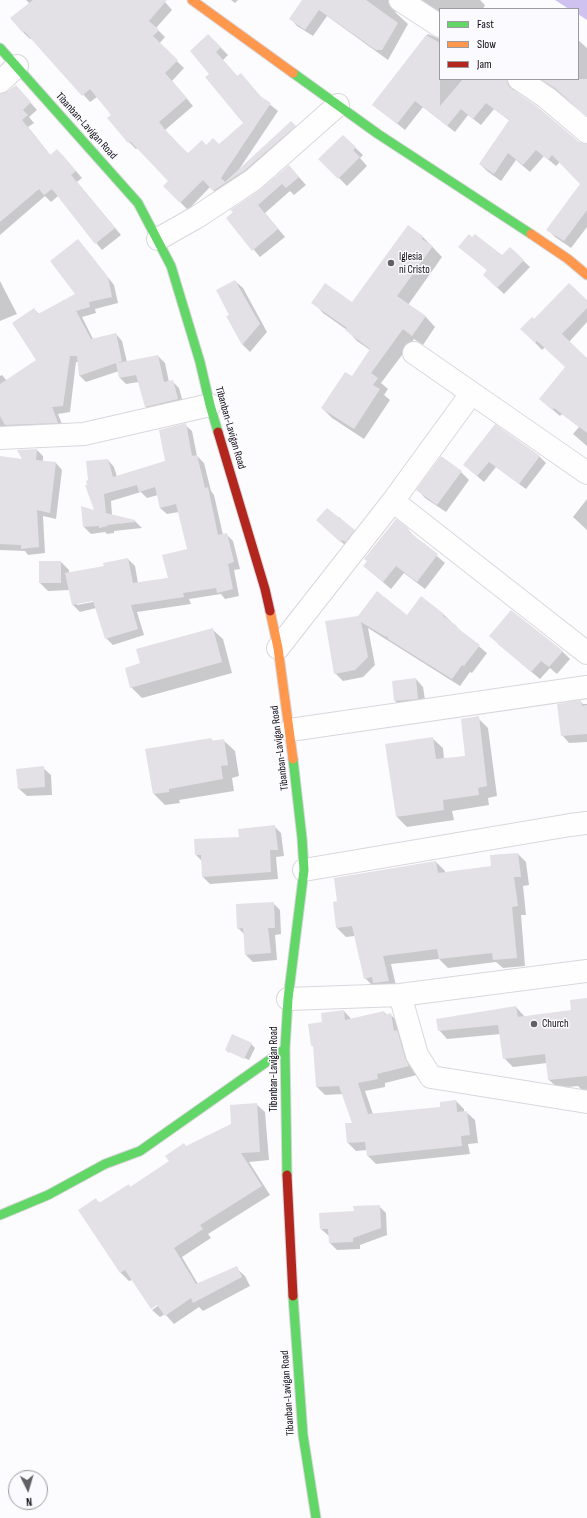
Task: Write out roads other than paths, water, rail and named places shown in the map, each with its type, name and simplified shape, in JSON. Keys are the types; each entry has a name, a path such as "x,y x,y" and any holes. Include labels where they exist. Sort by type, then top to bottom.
{"main road":[{"path":"192,0 385,138 568,259 587,275"},
{"name":"Tibanban-Lavigan Road","path":"0,48 138,203 171,266 200,362 210,405 265,589 278,648 290,730 304,870 288,999 285,1049 287,1171 292,1287 303,1435 316,1518"},
{"path":"0,1215 48,1195 105,1164 140,1151 285,1049"}],"street":[{"path":"400,0 439,25"},
{"path":"0,82 17,66"},
{"path":"520,80 547,98 587,132"},
{"path":"158,239 197,217 253,180 338,105"},
{"path":"414,353 471,394 587,473"},
{"path":"278,648 393,501 471,394"},
{"path":"0,438 84,434 210,405"},
{"path":"393,501 587,653"},
{"path":"290,730 587,687"},
{"path":"304,870 587,823"},
{"path":"288,999 400,995 587,971"},
{"path":"400,995 417,1055 431,1077 587,1102"}],"place":[{"name":"Iglesia ni Cristo","path":"391,263"},
{"name":"Church","path":"534,1024"}]}
